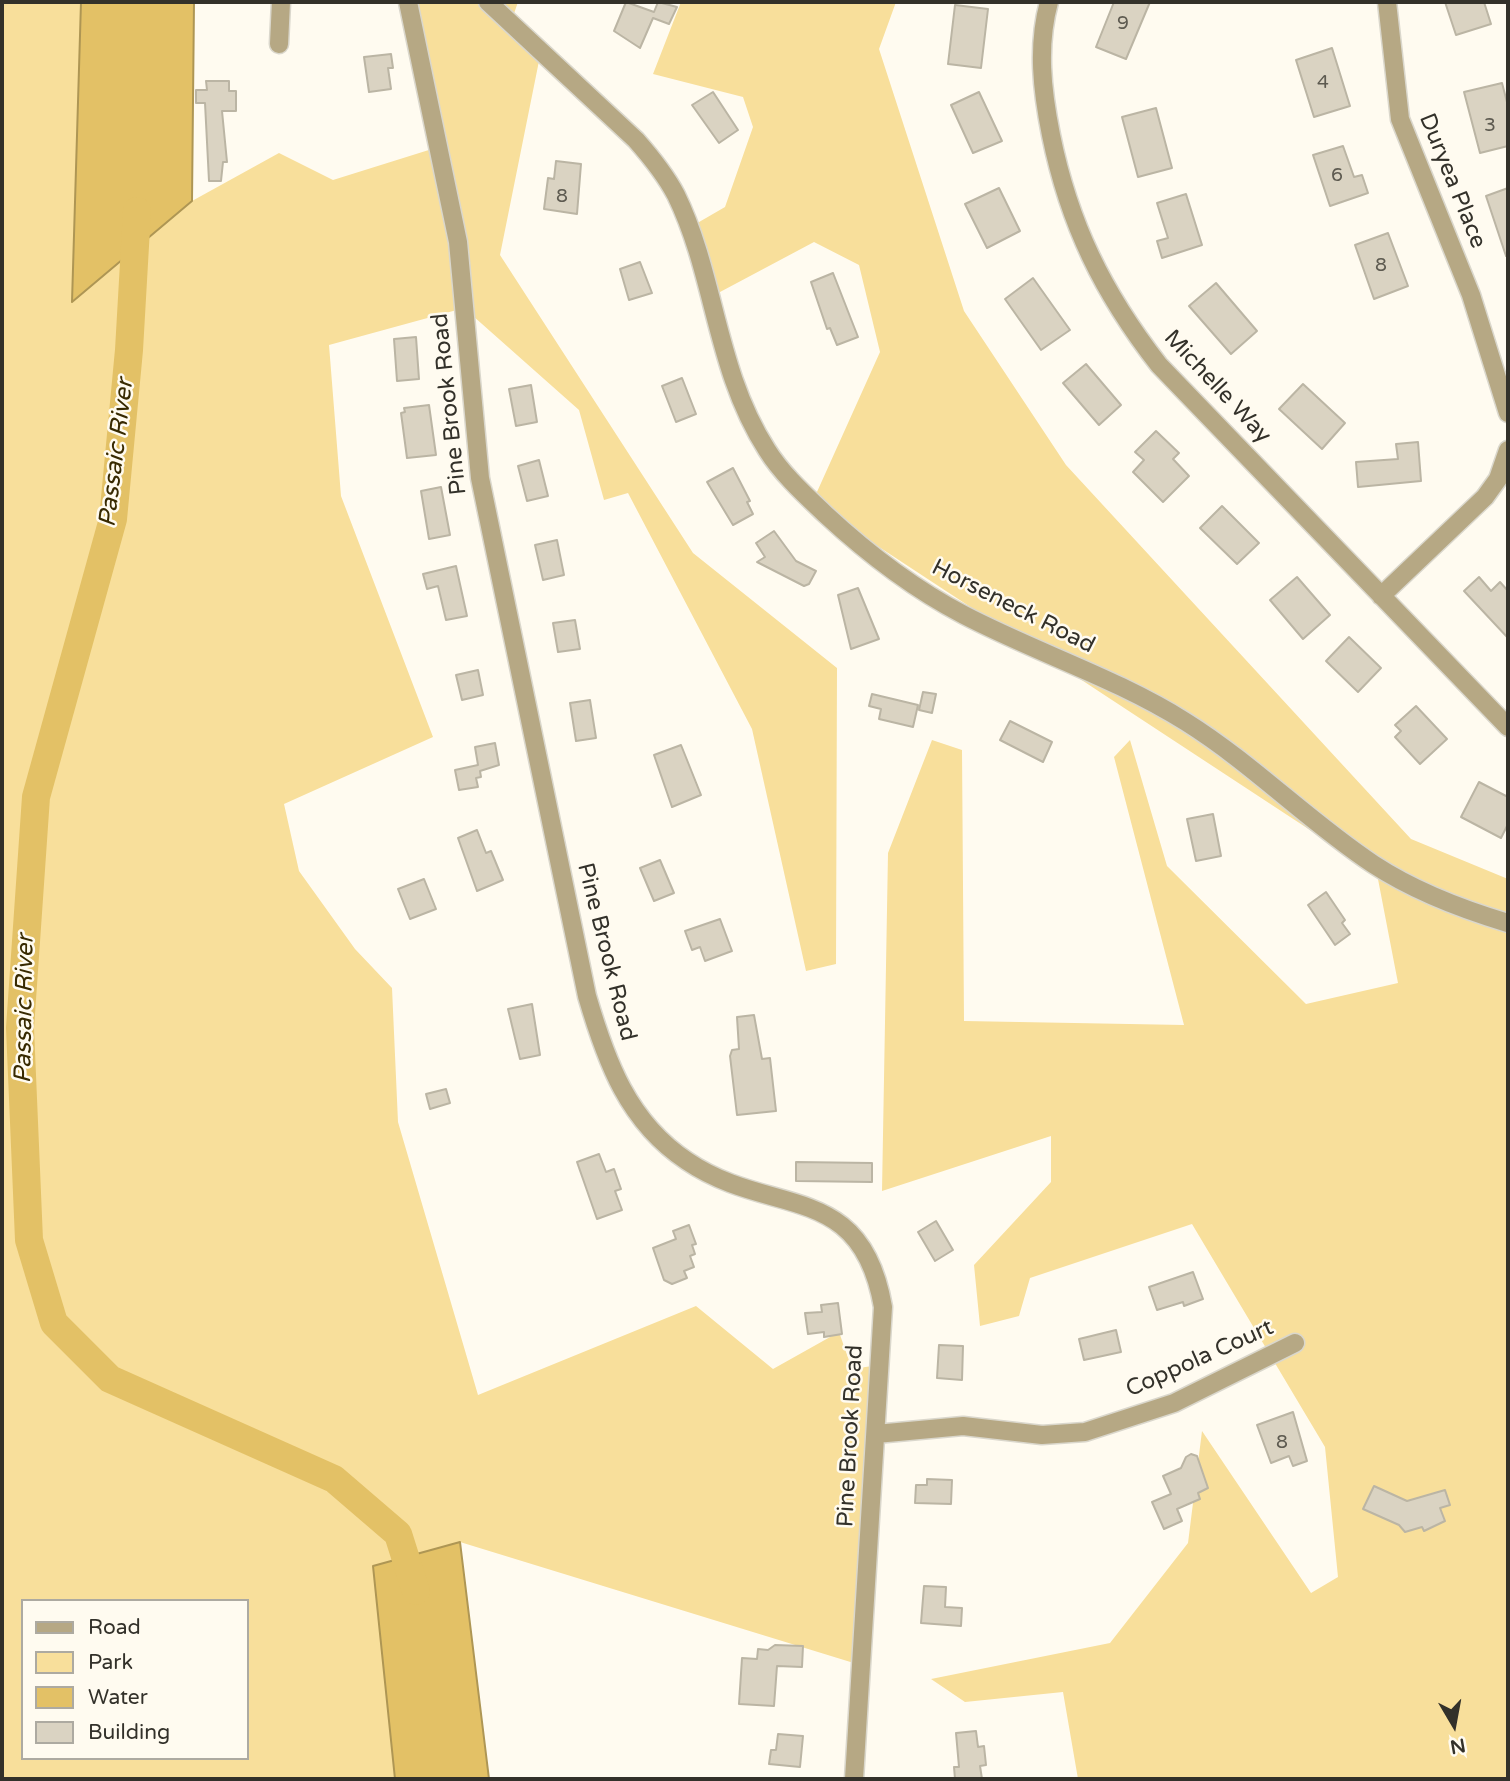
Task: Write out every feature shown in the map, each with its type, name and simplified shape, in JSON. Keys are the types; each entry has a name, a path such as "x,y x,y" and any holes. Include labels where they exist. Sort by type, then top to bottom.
{"street":[{"path":"279,44 281,2"},
{"name":"Pine Brook Road","path":"408,2 458,242 480,478 585,983 599,1038 625,1098 638,1115 685,1160 724,1181 830,1217 848,1229 863,1245 879,1286 883,1307 854,1779"},
{"name":"Horseneck Road","path":"488,2 636,140 657,165 684,213 725,361 746,412 767,450 786,476 849,537 898,574 967,616 1138,695 1184,720 1242,760 1347,846 1402,881 1431,896 1508,922"},
{"name":"Michelle Way","path":"1049,2 1042,43 1041,76 1059,178 1079,235 1109,293 1160,365 1508,727"},
{"name":"Duryea Place","path":"1387,2 1400,119 1471,295 1508,413"},
{"path":"1381,596 1492,489 1508,450"},
{"name":"Coppola Court","path":"876,1434 964,1426 1042,1434 1085,1432 1174,1403 1295,1343"}],"green space":[{"path":"2,2 81,2 73,301 192,201 279,153 333,180 432,149 412,2 518,2 509,28 541,51 500,255 693,553 837,668 836,964 806,971 752,729 628,493 604,500 579,410 464,308 329,345 341,496 433,737 284,804 299,871 355,949 392,988 398,1122 478,1395 696,1306 773,1369 839,1332 852,1369 879,1365 857,1664 460,1542 373,1566 395,1779 2,1779"},
{"path":"681,2 896,2 879,49 964,311 1066,465 1411,839 1508,879 1508,1779 1078,1779 1063,1692 965,1702 931,1679 1110,1643 1188,1543 1202,1431 1311,1593 1338,1577 1325,1447 1192,1224 1030,1278 1019,1316 980,1326 974,1265 1051,1182 1051,1136 882,1191 888,853 932,740 962,750 964,1021 1184,1025 1114,757 1130,740 1167,866 1306,1004 1398,983 1377,874 812,503 880,352 859,265 814,242 705,300 687,229 725,207 753,127 743,97 653,74"}],"water":[{"path":"81,2 194,2 192,201 72,302"},
{"path":"460,1542 489,1779 395,1779 373,1566"}],"building":[{"path":"626,2 654,12 658,2 677,7 669,24 653,18 640,48 614,31"},
{"path":"1114,2 1150,2 1126,59 1096,47"},
{"path":"1445,2 1484,2 1491,24 1456,35"},
{"path":"955,5 988,9 981,68 948,64"},
{"path":"1332,48 1350,106 1314,117 1296,60"},
{"path":"391,54 393,68 388,68 391,89 369,92 364,57"},
{"path":"206,81 229,81 229,91 236,91 236,111 222,111 227,162 223,162 221,181 209,181 205,103 196,103 196,90 207,90"},
{"path":"1502,83 1508,106 1508,146 1480,153 1464,92"},
{"path":"713,92 738,130 719,143 692,105"},
{"path":"979,92 1002,141 973,153 951,105"},
{"path":"1156,108 1172,168 1138,177 1122,117"},
{"path":"1343,146 1354,177 1362,175 1368,193 1330,206 1313,155"},
{"path":"556,161 581,164 577,214 544,209 548,178 554,179"},
{"path":"999,188 1020,231 987,248 965,204"},
{"path":"1508,188 1508,255 1506,256 1486,196"},
{"path":"1186,194 1202,245 1162,258 1157,241 1168,238 1157,203"},
{"path":"1388,233 1408,286 1374,299 1355,245"},
{"path":"640,262 652,293 629,300 620,269"},
{"path":"833,273 858,337 837,345 830,328 827,329 811,282"},
{"path":"1033,278 1070,330 1041,350 1005,299"},
{"path":"1216,283 1257,331 1231,354 1189,306"},
{"path":"416,337 419,379 397,381 394,339"},
{"path":"1086,364 1121,405 1099,425 1063,383"},
{"path":"682,378 696,414 676,422 662,386"},
{"path":"1303,384 1345,423 1322,449 1279,409"},
{"path":"531,385 537,422 516,426 509,389"},
{"path":"429,405 436,455 407,458 401,413 405,412 404,408"},
{"path":"1156,431 1179,453 1173,459 1189,476 1163,502 1133,472 1144,460 1135,452"},
{"path":"1418,442 1421,481 1358,487 1356,462 1398,459 1396,444"},
{"path":"539,460 548,496 527,501 518,466"},
{"path":"733,468 750,501 747,502 753,514 733,525 707,482"},
{"path":"441,487 450,535 429,539 421,491"},
{"path":"1222,506 1259,543 1237,564 1200,528"},
{"path":"774,531 796,561 816,571 809,584 804,586 757,562 765,557 756,543"},
{"path":"557,540 564,575 543,580 535,545"},
{"path":"456,566 467,616 446,620 438,586 427,589 423,574"},
{"path":"1297,577 1330,615 1303,639 1270,600"},
{"path":"1479,577 1491,591 1500,582 1508,591 1508,638 1464,591"},
{"path":"858,588 879,639 851,649 838,595"},
{"path":"575,620 580,649 558,652 553,623"},
{"path":"1349,637 1381,668 1358,692 1326,661"},
{"path":"478,670 483,695 462,700 456,675"},
{"path":"923,692 936,694 932,713 919,710"},
{"path":"872,694 918,705 913,727 879,719 881,709 869,706"},
{"path":"590,700 596,738 576,741 570,703"},
{"path":"1416,706 1447,739 1420,764 1395,737 1401,731 1395,725"},
{"path":"1010,721 1052,742 1043,762 1000,740"},
{"path":"495,743 499,765 480,771 481,777 476,778 478,787 459,790 455,770 478,765 475,747"},
{"path":"681,745 701,795 672,807 654,755"},
{"path":"1479,782 1508,797 1508,824 1501,838 1461,817"},
{"path":"1213,814 1221,856 1196,861 1187,819"},
{"path":"477,830 486,853 491,851 503,880 477,891 458,838"},
{"path":"660,860 674,893 654,901 640,868"},
{"path":"424,879 436,909 410,919 398,889"},
{"path":"1326,892 1345,920 1342,923 1350,934 1335,945 1308,905"},
{"path":"720,919 732,951 705,961 700,947 692,950 685,931"},
{"path":"532,1004 540,1055 520,1059 508,1009"},
{"path":"754,1015 762,1059 770,1058 776,1111 737,1115 730,1056 732,1050 739,1049 737,1017"},
{"path":"446,1089 450,1103 430,1109 426,1094"},
{"path":"599,1154 606,1172 614,1169 621,1189 615,1191 622,1210 597,1219 577,1162"},
{"path":"796,1162 872,1163 872,1182 796,1181"},
{"path":"936,1221 953,1250 935,1261 918,1232"},
{"path":"689,1225 696,1244 692,1245 695,1254 690,1256 694,1267 684,1271 687,1278 672,1284 664,1280 653,1248 676,1239 673,1231"},
{"path":"1193,1272 1203,1299 1184,1306 1183,1302 1157,1310 1149,1287"},
{"path":"838,1303 842,1334 824,1337 824,1332 808,1334 805,1313 822,1312 821,1305"},
{"path":"1116,1330 1121,1352 1084,1360 1079,1339"},
{"path":"939,1345 963,1346 962,1380 937,1378"},
{"path":"1293,1412 1307,1461 1293,1466 1289,1456 1271,1463 1257,1425"},
{"path":"1191,1454 1197,1456 1208,1488 1198,1493 1200,1499 1177,1509 1182,1521 1164,1529 1152,1502 1171,1494 1163,1476 1181,1468 1186,1457"},
{"path":"927,1479 952,1480 951,1504 915,1503 916,1485 927,1485"},
{"path":"1374,1486 1407,1501 1445,1490 1450,1505 1440,1508 1445,1521 1424,1531 1422,1527 1405,1532 1399,1525 1363,1509"},
{"path":"924,1586 946,1587 945,1607 962,1608 961,1626 921,1623"},
{"path":"775,1645 803,1646 802,1667 777,1666 774,1706 739,1704 742,1658 757,1659 758,1649 768,1650"},
{"path":"976,1731 978,1747 984,1746 986,1765 980,1766 982,1779 955,1779 954,1767 959,1767 956,1733"},
{"path":"778,1734 803,1736 800,1767 769,1764 771,1750 776,1750"}],"waterway":[{"name":"Passaic River","path":"137,211 129,350 113,519 36,797 20,1028 29,1240 54,1323 110,1379 334,1479 398,1534 416,1591"}]}
